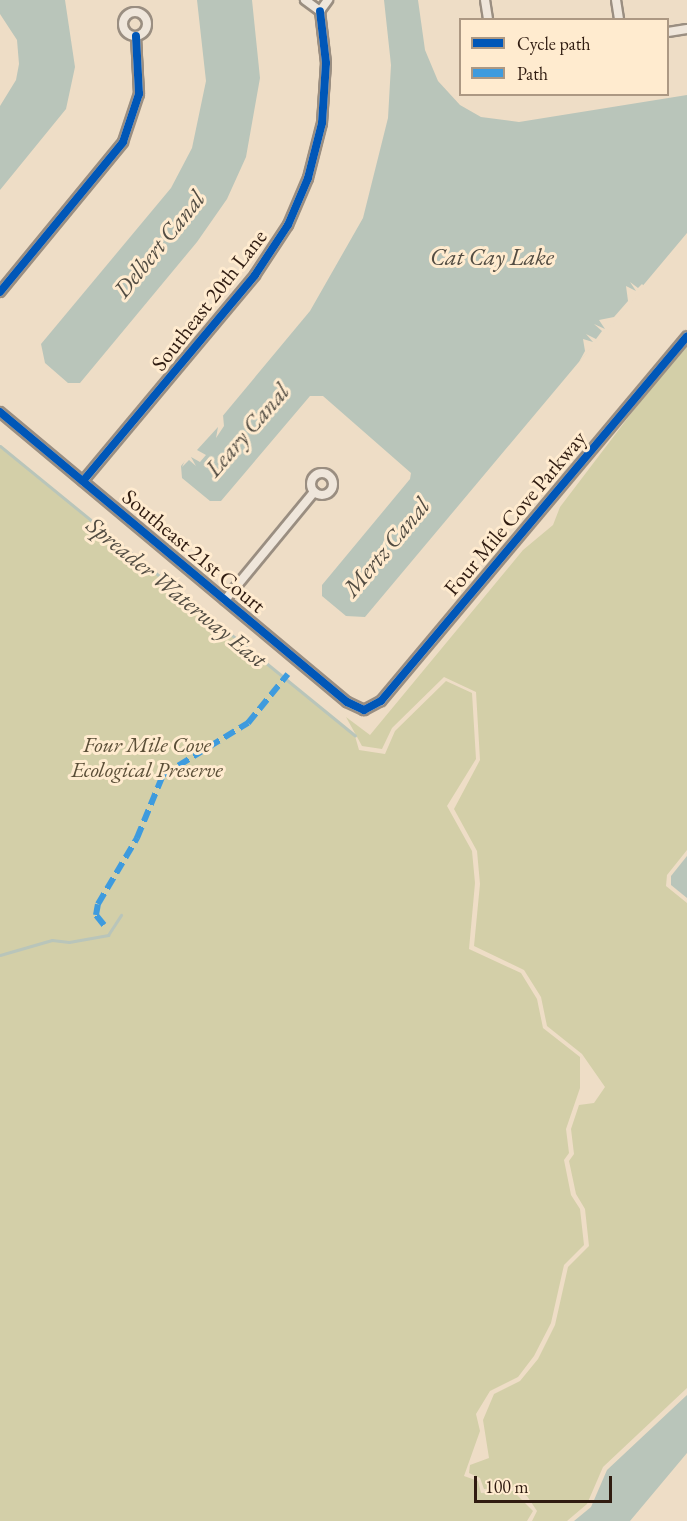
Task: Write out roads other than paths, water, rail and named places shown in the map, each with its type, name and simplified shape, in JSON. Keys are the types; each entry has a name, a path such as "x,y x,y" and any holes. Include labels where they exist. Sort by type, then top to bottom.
{"street":[{"path":"305,0 320,11 328,0"},
{"path":"485,0 488,18"},
{"path":"616,0 619,18"},
{"name":"Southeast 20th Lane","path":"84,481 255,275 288,225 308,178 322,123 326,63 320,11"},
{"path":"669,32 687,29"},
{"path":"0,292 123,142 140,93 136,36"},
{"name":"Four Mile Cove Parkway","path":"368,709 381,701 687,336"},
{"name":"Southeast 21st Court","path":"0,412 351,705 368,709"},
{"path":"225,600 314,492"}],"water":[{"path":"0,0 65,0 75,67 66,109 0,190 0,106 16,80 19,64 17,40 0,14"},
{"name":"Delbert Canal","path":"197,0 252,0 260,78 246,157 227,199 197,242 80,383 68,383 45,363 41,344 171,188 192,148 206,81"},
{"name":"Cat Cay Lake","path":"384,0 418,0 425,50 438,81 460,105 481,117 519,122 687,95 687,233 365,617 346,616 322,596 322,585 410,479 411,473 323,396 310,396 221,501 210,501 182,478 181,466 310,311 363,218 388,118 391,65"},
{"path":"687,856 687,898 671,885 671,876"},
{"path":"687,1395 687,1453 630,1521 574,1521 591,1507 607,1470"}],"waterway":[{"name":"Spreader Waterway East","path":"0,446 355,736"},
{"path":"0,955 52,940 69,942 108,935 121,915"}],"water label":[{"name":"Leary Canal","path":"247,430"},
{"name":"Mertz Canal","path":"386,547"}],"park label":[{"name":"Four Mile Cove Ecological Preserve","path":"147,756"}]}
